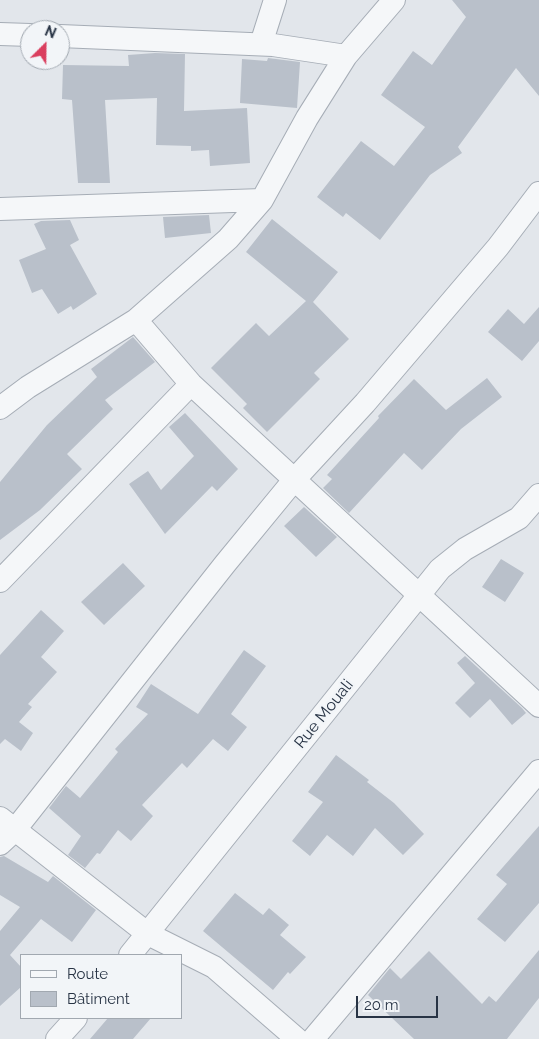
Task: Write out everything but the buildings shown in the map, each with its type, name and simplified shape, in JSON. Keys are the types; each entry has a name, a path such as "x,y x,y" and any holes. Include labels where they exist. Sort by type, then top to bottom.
{"street":[{"path":"262,44 275,0"},
{"path":"0,408 28,387 136,320 228,239 262,200 306,118 346,56 394,0"},
{"path":"0,34 20,35"},
{"path":"70,36 262,44 346,56"},
{"path":"297,1039 214,967 148,934 4,831 294,480 366,404 498,247 539,193"},
{"path":"0,209 262,200"},
{"path":"136,320 191,384 539,706"},
{"path":"0,581 191,384"},
{"name":"Rue Mouali","path":"131,954 440,569 455,557 519,518 539,495"},
{"path":"313,1039 539,771"},
{"path":"57,1039 75,1019"}]}
